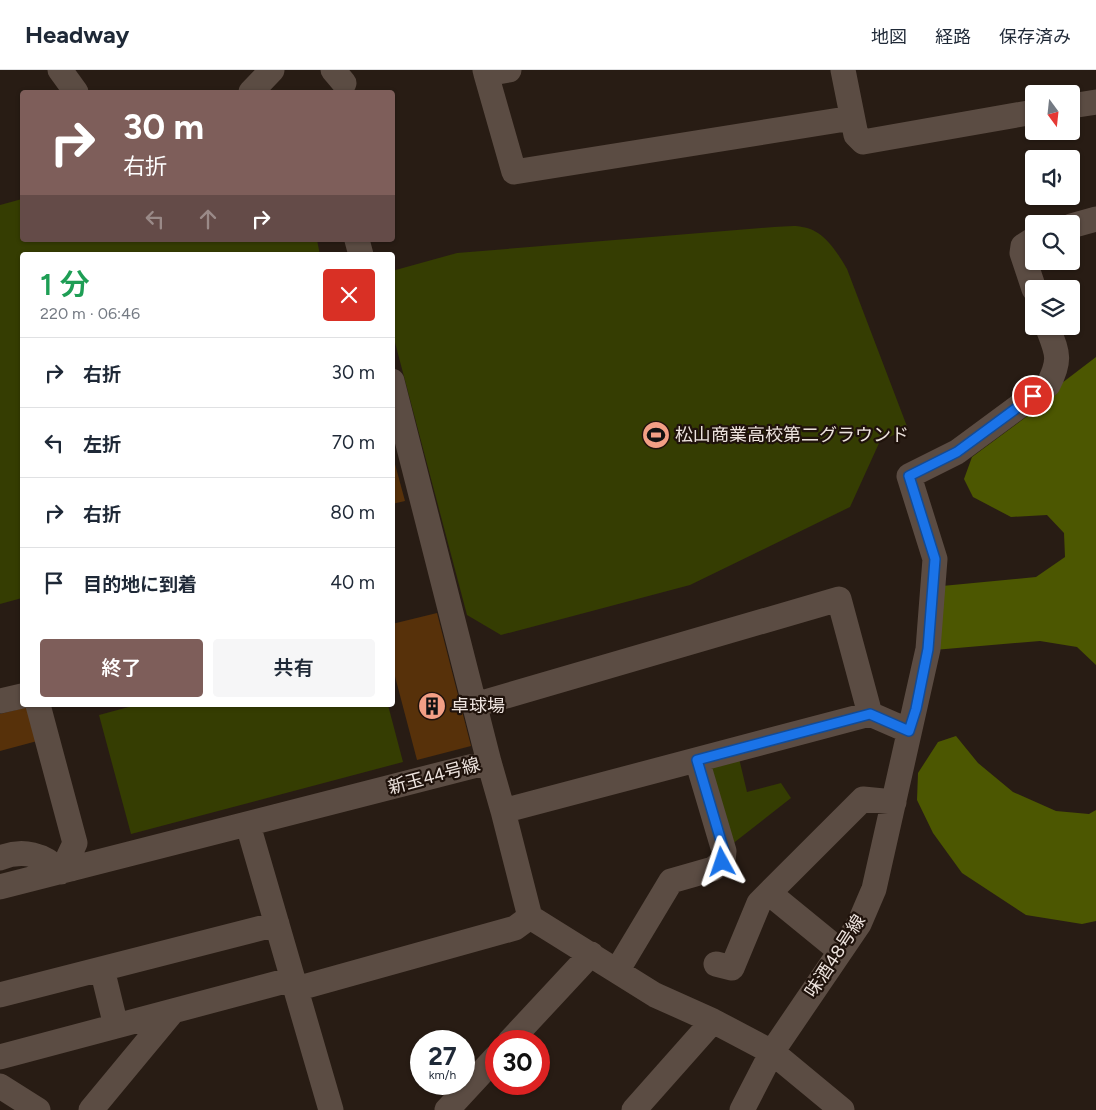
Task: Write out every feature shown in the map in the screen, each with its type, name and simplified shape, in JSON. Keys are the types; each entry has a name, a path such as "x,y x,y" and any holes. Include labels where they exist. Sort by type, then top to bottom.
{"street":[{"path":"60,70 75,90"},
{"path":"253,90 272,70"},
{"path":"843,70 856,135 864,142 1025,114"},
{"path":"493,71 514,172 852,118"},
{"path":"1080,105 1096,102"},
{"path":"1080,223 1096,219"},
{"path":"1025,245 1022,253 1025,262"},
{"name":"味酒48号線","path":"742,1110 772,1052 859,924 874,889 928,649 935,559 909,476 957,452 1048,385 1055,372 1057,354 1050,335"},
{"name":"新玉44号線","path":"0,887 489,762 395,393"},
{"path":"475,706 839,599 870,714"},
{"path":"0,701 20,696"},
{"path":"3,850 41,856 66,871 68,858 75,843 39,707"},
{"path":"503,811 870,714 909,731"},
{"path":"617,971 671,881 713,869 722,862 724,851 697,760"},
{"path":"489,762 530,916 655,995 713,1021 772,1052 842,1110"},
{"path":"716,964 732,968 758,903 863,799 894,802"},
{"path":"248,825 331,1110"},
{"path":"769,893 840,951"},
{"path":"0,1057 173,1011 294,984 516,928 530,916"},
{"path":"0,995 277,924"},
{"path":"520,1030 591,954"},
{"path":"102,969 116,1026"},
{"path":"91,1110 173,1011"},
{"path":"634,1110 713,1021"},
{"path":"447,1110 485,1069"},
{"path":"0,1086 38,1110"}],"green space":[{"path":"20,200 20,242 317,242 319,252 20,252 20,599 0,604 0,205"},
{"name":"松山商業高校第二グラウンド","path":"796,226 810,229 817,232 829,243 847,269 908,429 880,441 850,507 690,585 501,635 467,615 395,343 395,270 457,253 774,227"},
{"path":"1096,357 1096,665 1077,647 1040,641 934,650 942,586 1036,577 1065,557 1064,533 1047,515 1011,517 973,497 964,479 972,457 1030,414 1058,386"},
{"path":"129,707 389,707 403,762 131,834 99,715"},
{"path":"956,736 978,763 1013,792 1056,811 1089,814 1096,810 1096,921 1082,924 1026,915 962,873 933,833 917,800 918,773 938,742"},
{"path":"738,754 747,792 781,783 791,798 731,845 706,761"}],"building":[{"path":"395,464 405,501 395,503"},
{"name":"卓球場","path":"437,613 471,746 417,760 395,676 395,623"},
{"path":"32,707 41,740 0,751 0,714"}],"place":[{"name":"松山商業高校第二グラウンド","path":"656,435"},
{"name":"卓球場","path":"432,706"}],"route":[{"path":"722,862 724,851 697,760 870,714 909,731 916,709 928,649 935,559 909,476 957,452 1033,396"}]}
